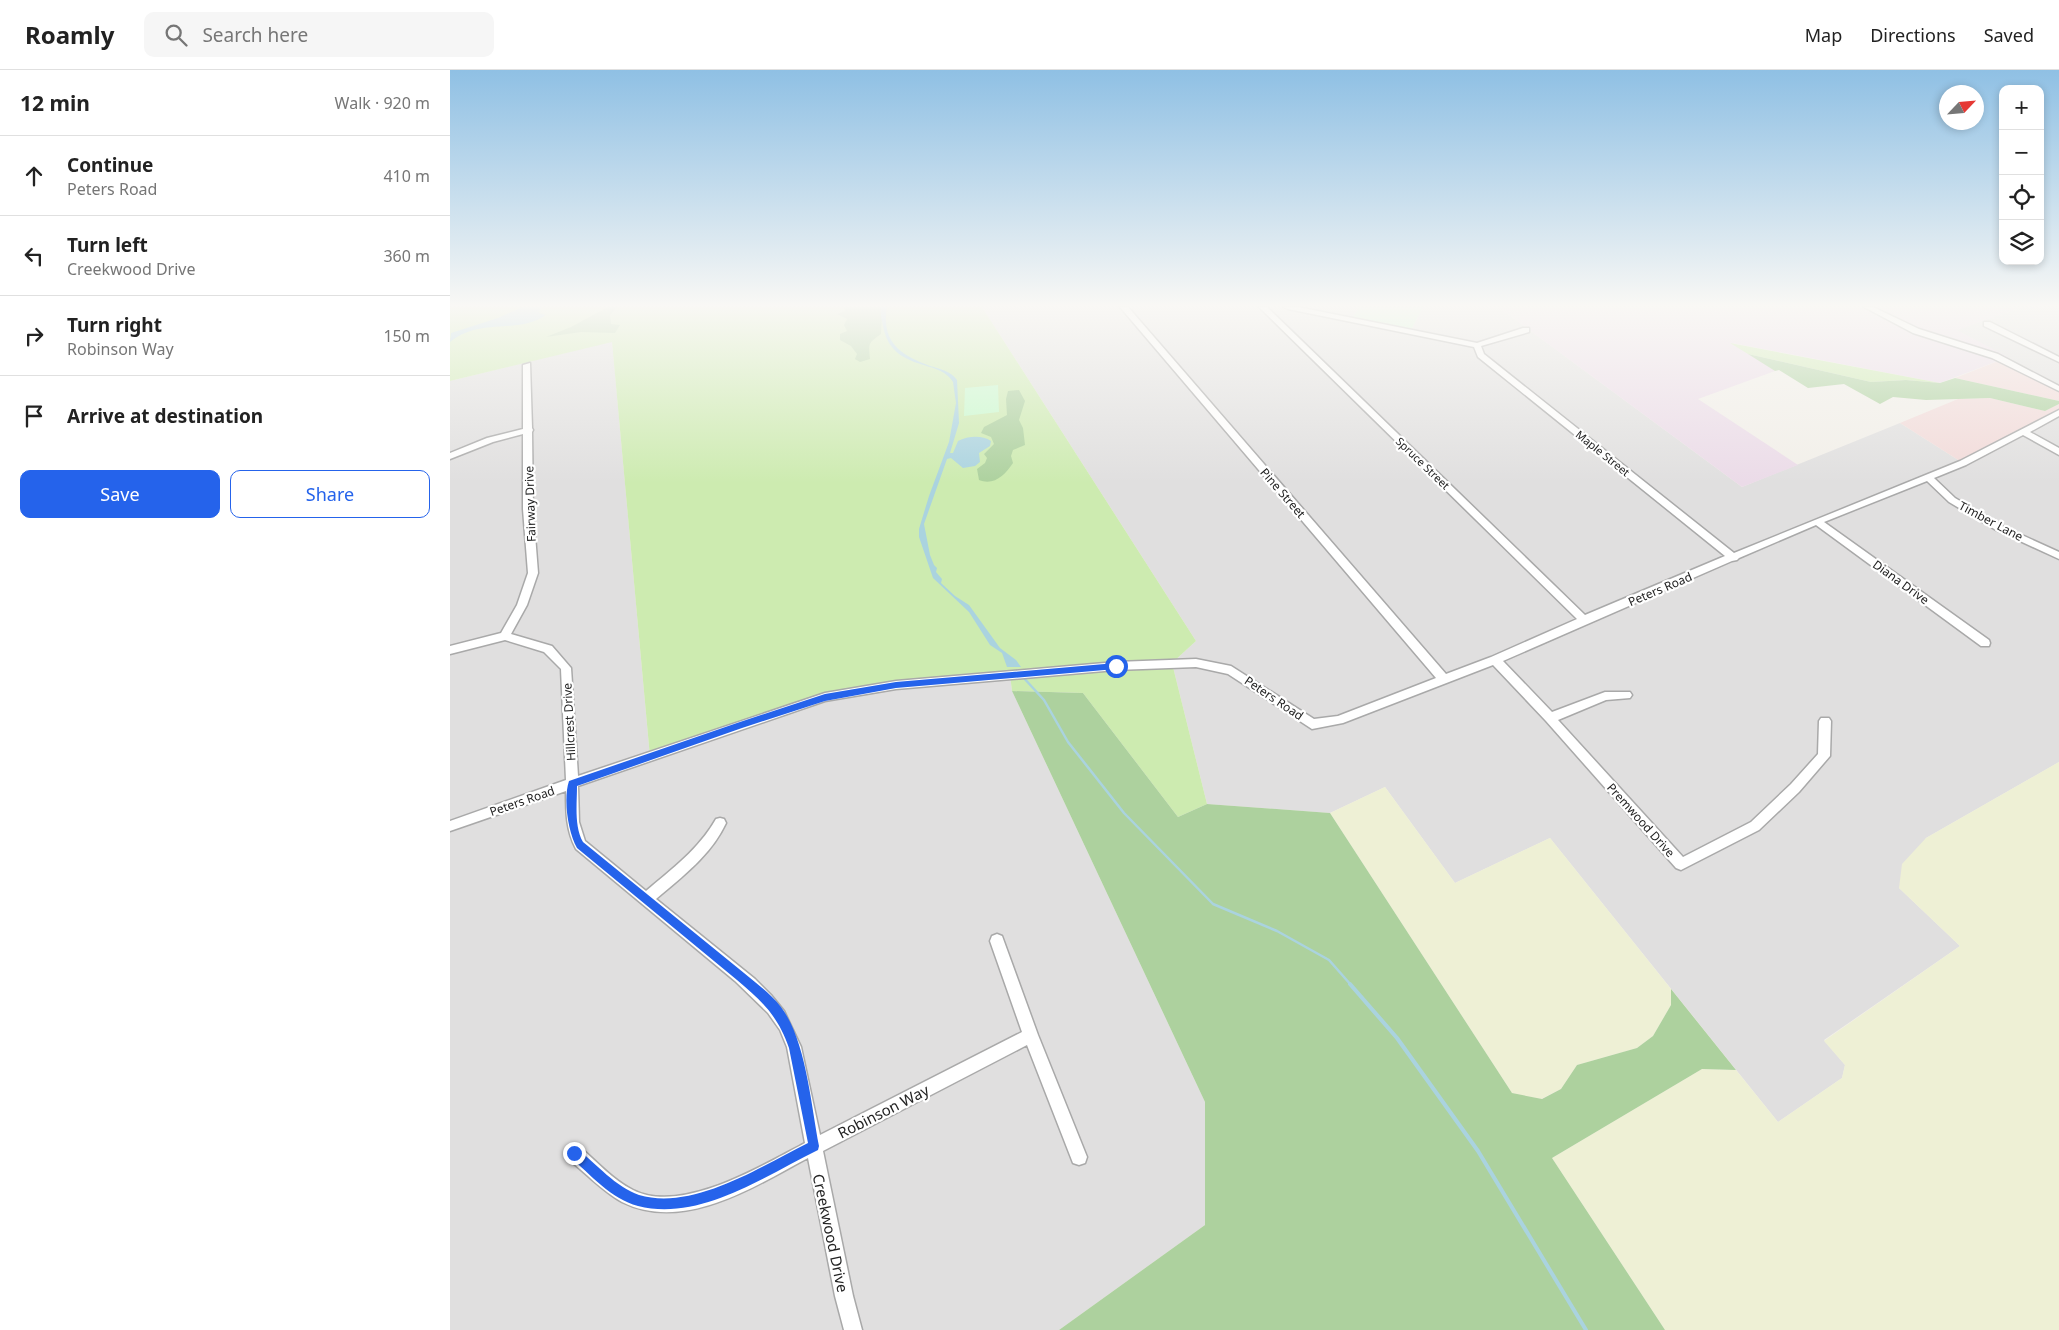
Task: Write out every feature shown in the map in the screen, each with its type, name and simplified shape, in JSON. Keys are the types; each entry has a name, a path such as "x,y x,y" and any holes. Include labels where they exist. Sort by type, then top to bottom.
{"street":[{"name":"Fairway Drive","path":"505,636 522,606 533,573 528,509 528,366"},
{"name":"Pine Street","path":"1174,366 1442,679"},
{"name":"Spruce Street","path":"1323,366 1584,620"},
{"name":"Maple Street","path":"1495,366 1734,558"},
{"path":"2014,366 2059,389"},
{"name":"Peters Road","path":"450,826 740,725 825,698 896,685 1172,662 1215,666 1242,676 1312,724 1339,720 1495,660 1817,521 1928,478 1963,463 2059,413"},
{"path":"450,456 490,440 529,430"},
{"path":"2024,432 2059,452"},
{"name":"Timber Lane","path":"1928,478 1952,500 1999,528 2059,556"},
{"name":"Diana Drive","path":"1817,521 1984,642"},
{"path":"450,650 505,636"},
{"name":"Hillcrest Drive","path":"505,636 548,649 566,668 572,784"},
{"name":"Premwood Drive","path":"1495,660 1550,718 1681,864 1755,826 1795,788 1824,756 1825,721"},
{"path":"1550,718 1605,696 1626,695"},
{"name":"Creekwood Drive","path":"572,784 572,819 576,838 580,845 767,999 778,1012 788,1030 794,1048 844,1296 853,1330"},
{"path":"646,900 705,847 715,834 720,823"},
{"path":"997,941 1031,1035 1079,1157"},
{"name":"Robinson Way","path":"574,1153 615,1188 638,1200 662,1204 683,1203 720,1193 1031,1035"}],"shaded area":[{"path":"512,366 614,366 650,757 825,697 1010,675 1012,691 1205,1102 1205,1225 1059,1330 450,1330 450,381"},
{"path":"1020,366 1578,366 1742,487 1900,423 1963,463 2059,413 2059,762 1926,838 1899,888 1960,946 1824,1040 1845,1065 1842,1078 1778,1122 1550,838 1455,883 1385,787 1330,813 1207,804 1172,663 1196,641"},
{"path":"1578,366 1767,366 1775,371 1698,399 1798,465 1742,487"},
{"path":"1851,366 1985,366 1940,383"},
{"path":"1986,366 2016,366 2059,389 2059,401 1955,378"},
{"path":"2016,366 2059,366 2059,389"},
{"path":"1990,398 2045,411 2059,404 2059,413 1963,463 1900,423 1958,399"}],"green space":[{"path":"450,366 513,366 450,381"},
{"path":"614,366 1020,366 1196,641 1172,663 1207,804 1178,817 1083,693 1012,691 1010,675 825,697 650,757"},
{"path":"1767,366 1800,366 1871,382 1906,380 1940,383 1955,378 2059,401 2059,404 2045,411 1990,398 1926,400 1893,397 1880,404 1844,384 1808,388 1779,370 1775,371"},
{"path":"1800,366 1850,366 1940,383 1906,380 1871,382"},
{"path":"998,385 999,412 964,416 965,388"},
{"path":"1019,390 1025,401 1019,420 1023,428 1025,445 1013,450 1011,456 1013,463 1003,475 990,482 979,480 977,469 985,463 987,458 984,454 994,444 991,437 981,433 984,427 1007,415 1006,399 1008,391"},
{"path":"1012,691 1083,693 1178,817 1207,804 1330,813 1512,1093 1542,1099 1561,1089 1577,1065 1637,1048 1653,1036 1671,1005 1671,989 1736,1070 1702,1069 1552,1158 1665,1330 1059,1330 1205,1225 1205,1102"},
{"path":"2059,762 2059,1330 1665,1330 1552,1158 1702,1069 1736,1070 1778,1122 1842,1078 1845,1065 1824,1041 1960,946 1899,888 1902,864 1926,838"},
{"path":"1385,787 1455,883 1550,838 1671,989 1671,1005 1653,1036 1637,1048 1577,1065 1561,1089 1541,1099 1512,1093 1330,813"}],"water":[{"path":"925,366 948,372 957,380 959,423 950,453 953,453 958,441 966,438 979,437 991,441 990,446 979,453 980,462 975,466 963,468 951,458 947,459 924,524 930,555 937,568 936,572 942,579 941,583 955,596 969,605 1000,648 1016,660 1021,667 1007,667 1002,653 990,645 969,612 933,578 919,537 919,529 929,496 949,442 956,403 953,382 947,375"}],"waterway":[{"path":"1022,676 1044,700 1068,742 1124,813 1213,904 1277,931 1329,960 1351,985"},
{"path":"1350,984 1397,1038 1478,1151 1586,1330"}],"route":[{"path":"574,1153 615,1188 638,1200 662,1204 683,1203 720,1193 814,1146 794,1048 788,1030 778,1012 767,999 740,976 602,865 580,845 576,838 572,819 572,784 740,725 825,698 896,685 1116,666"}]}
